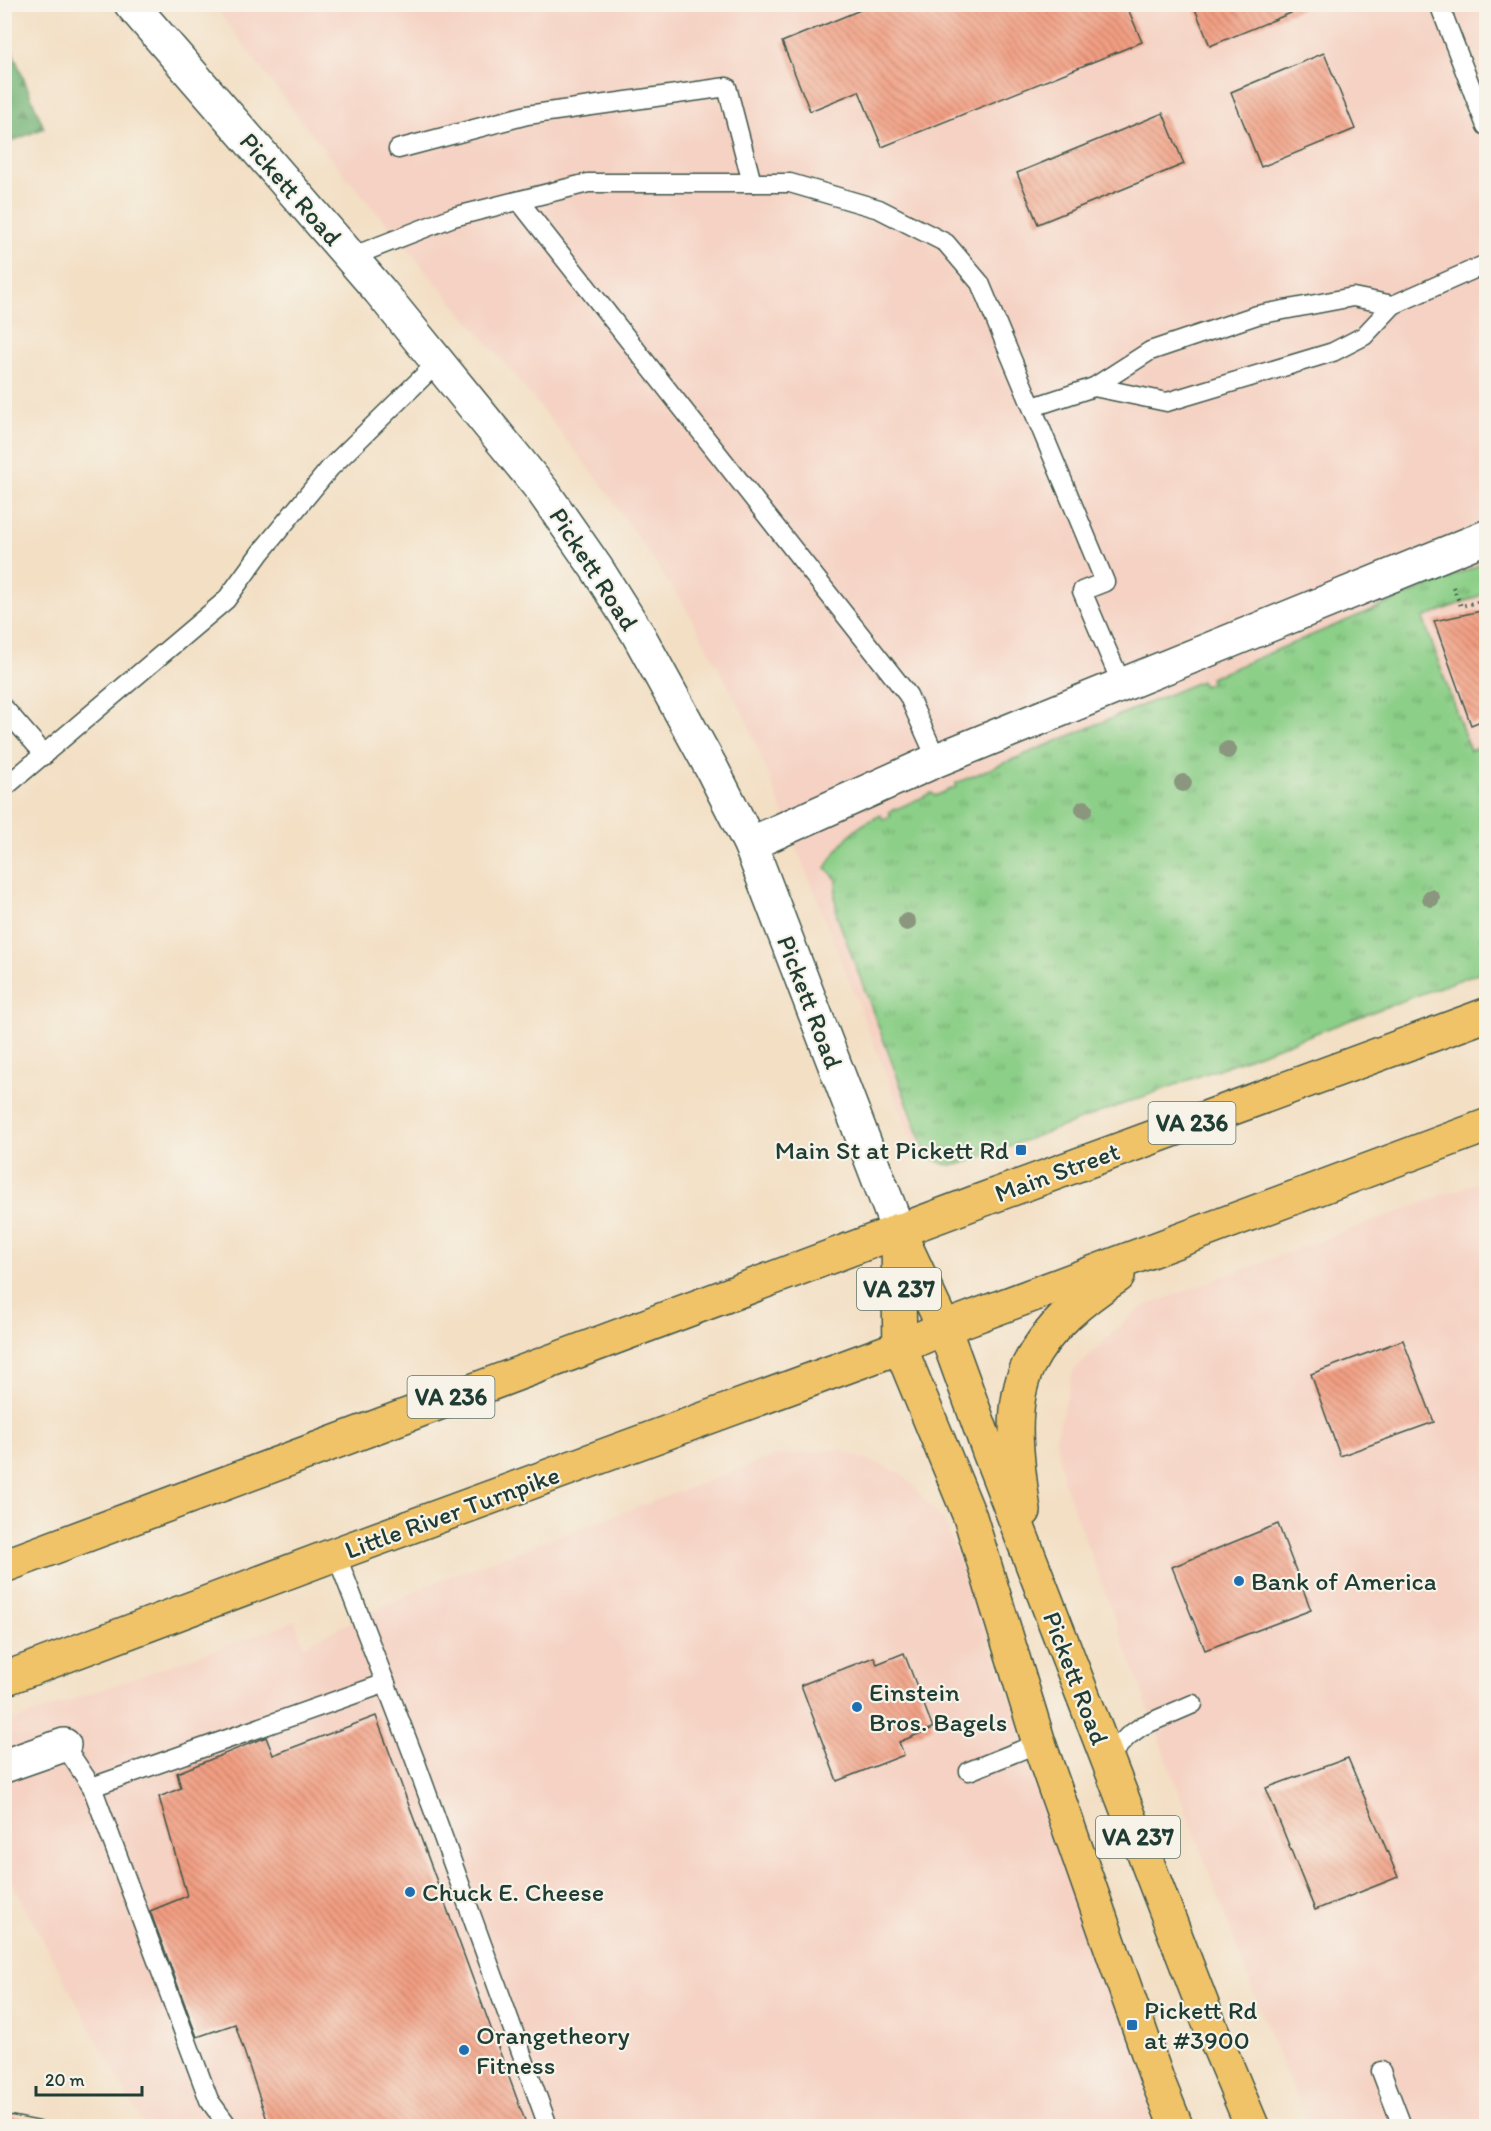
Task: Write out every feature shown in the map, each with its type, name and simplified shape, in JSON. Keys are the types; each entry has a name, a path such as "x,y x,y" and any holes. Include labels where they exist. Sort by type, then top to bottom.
{"main road":[{"name":"Main Street","path":"898,1230 1486,1016"},
{"path":"900,1347 944,1328 1486,1126"},
{"name":"Pickett Road","path":"898,1230 944,1328 1030,1561 1213,2033 1252,2127"},
{"name":"Pickett Road","path":"898,1230 900,1347 970,1517 1039,1743 1176,2127"},
{"name":"VA 236","path":"4,1566 898,1230"},
{"path":"1030,1561 1017,1442 1020,1392 1028,1367 1043,1342 1065,1317 1094,1292 1161,1248"},
{"name":"Little River Turnpike","path":"4,1678 900,1347"}],"street":[{"name":"Pickett Road","path":"131,4 351,257 542,490 597,569 638,634 750,844 898,1230"},
{"path":"750,844 937,760 1486,537"},
{"path":"4,1766 64,1745"}],"lane":[{"path":"1440,4 1486,126"},
{"path":"398,149 527,115 727,87 753,183"},
{"path":"351,257 453,217 588,183 790,183 879,209 946,243 980,284 1105,582 1082,591 1122,685"},
{"path":"519,201 908,695 937,760"},
{"path":"1094,387 1167,402 1333,352 1364,336 1393,305 1486,264"},
{"path":"1033,407 1094,387 1150,351 1257,315 1353,297 1393,305"},
{"path":"4,788 226,600 261,552 330,468 438,362"},
{"path":"4,708 45,755"},
{"path":"336,1554 386,1683 548,2127"},
{"path":"92,1787 386,1683"},
{"path":"1107,1758 1142,1725 1193,1704"},
{"path":"969,1771 1039,1743"},
{"path":"64,1745 92,1787 209,2100 228,2127"},
{"path":"1381,2071 1402,2127"}],"path":[{"path":"1483,720 1486,731"}],"shaded area":[{"path":"214,5 1486,5 1486,952 920,1161 746,719 687,610 601,483 510,370 329,156"},
{"path":"1486,1179 1486,2126 1309,2126 1272,2042 1064,1483 1056,1438 1073,1371 1139,1308"},
{"path":"840,1449 901,1473 944,1521 1173,2126 144,2126 5,1871 4,1724 295,1621 304,1645 434,1582 775,1456"}],"green space":[{"path":"4,31 44,128 5,144 4,144"},
{"path":"1486,562 1486,593 1423,618 1470,751 1486,744 1486,970 964,1163 944,1164 926,1153 837,916 835,897 837,880 826,868 848,836 871,820 881,815 883,820 891,816 889,812 932,793 935,796 956,787 956,783 1201,681 1204,686 1211,683 1210,678"}],"building":[{"path":"875,4 1126,4 1142,42 882,147 859,91 810,111 782,42"},
{"path":"1193,4 1302,4 1303,8 1210,46"},
{"path":"1324,53 1355,129 1261,167 1231,92"},
{"path":"1163,113 1184,164 1038,224 1017,173"},
{"path":"1486,610 1486,719 1471,725 1434,621"},
{"path":"1403,1340 1434,1422 1340,1456 1311,1374"},
{"path":"1278,1524 1311,1610 1205,1650 1172,1567"},
{"path":"904,1653 933,1728 899,1742 904,1755 837,1781 801,1685 874,1657 877,1664"},
{"path":"376,1716 527,2126 269,2126 235,2024 197,2037 150,1911 187,1896 159,1797 181,1788 177,1773 266,1737 273,1755"},
{"path":"1348,1758 1398,1877 1315,1910 1266,1788"},
{"path":"4,2114 49,2123 48,2126 4,2126"}],"place":[{"name":"Main St at Pickett Rd","path":"1021,1150"},
{"name":"Bank of America","path":"1239,1581"},
{"name":"Einstein Bros. Bagels","path":"857,1707"},
{"name":"Chuck E. Cheese","path":"410,1892"},
{"name":"Pickett Rd at #3900","path":"1132,2025"},
{"name":"Orangetheory Fitness","path":"464,2050"}]}
